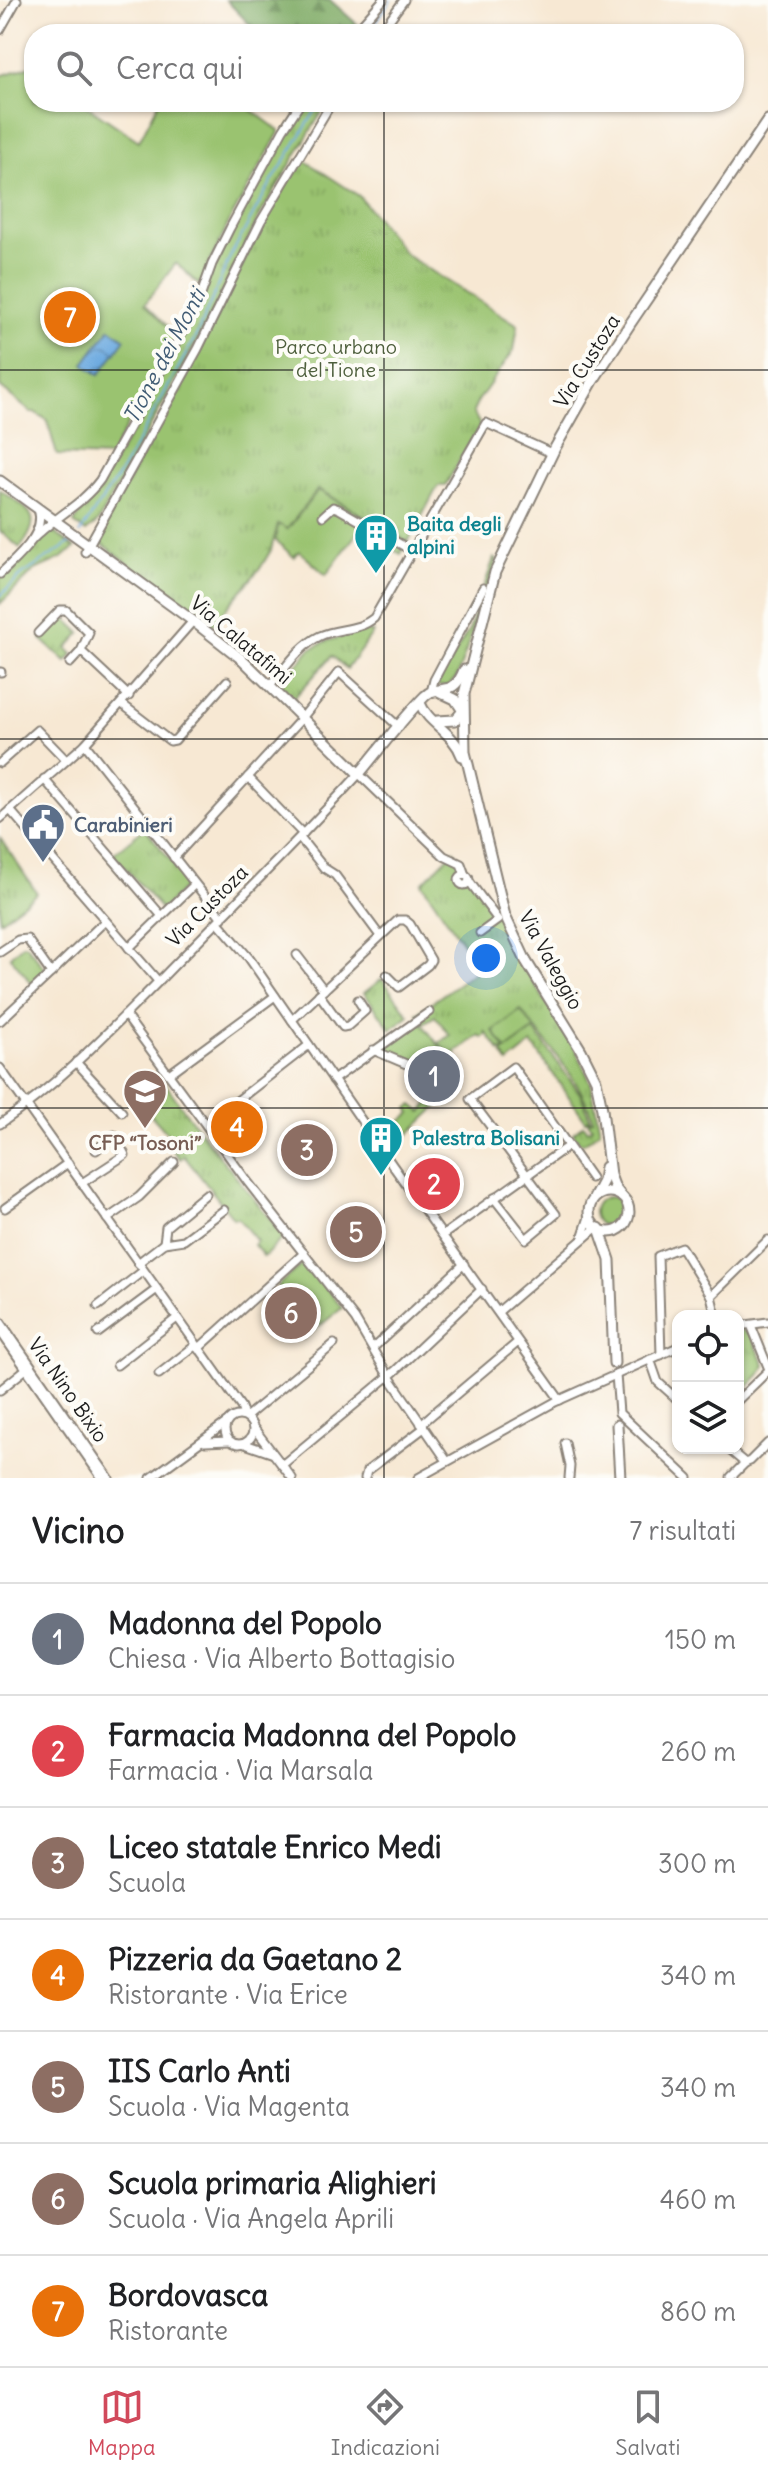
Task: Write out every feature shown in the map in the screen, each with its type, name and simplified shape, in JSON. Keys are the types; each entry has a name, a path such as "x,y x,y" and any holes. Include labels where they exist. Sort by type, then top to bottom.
{"main road":[{"name":"Via Custoza","path":"469,777 463,740 466,679 495,572 505,547 576,411 630,324 768,120"},
{"name":"Via Calatafimi","path":"0,481 70,532 88,549 193,621 244,661 359,774"},
{"name":"Via Custoza","path":"359,774 420,703 458,682 476,641"},
{"path":"401,725 413,717 446,722 455,720 463,711 455,699 436,692"},
{"path":"420,703 459,747 469,777"},
{"name":"Via Valeggio","path":"469,777 499,896 513,935 596,1080 612,1183 622,1197"},
{"name":"Via Valeggio","path":"591,1209 603,1181 607,1156"},
{"path":"609,1254 629,1208 622,1197 605,1192 591,1209 609,1254 614,1363"},
{"path":"598,1228 609,1231 623,1226"},
{"path":"617,1425 620,1478"}],"street":[{"path":"0,30 17,0"},
{"path":"364,24 383,0"},
{"path":"386,24 404,0"},
{"path":"0,574 31,541 90,495 100,480 197,306 212,264 230,228 295,112"},
{"path":"88,549 198,349 261,221 326,112"},
{"path":"270,686 306,645 323,635 362,626 374,618 486,423 549,452"},
{"path":"323,516 333,507 339,509 414,552"},
{"path":"31,541 39,524 38,509"},
{"name":"Via Custoza","path":"436,692 434,680 483,588"},
{"path":"38,633 64,609 88,631 89,636 81,651 70,663"},
{"path":"0,819 85,744 193,621"},
{"path":"81,651 129,696"},
{"path":"174,858 302,718 339,672 401,725"},
{"path":"122,704 170,741 175,740 227,681"},
{"path":"0,763 37,730 66,760"},
{"path":"85,744 249,958 560,1400"},
{"path":"359,774 444,856 457,860 465,870 467,878 498,920 480,933"},
{"name":"Via Custoza","path":"0,1124 27,1105 125,1015 359,774"},
{"path":"248,777 302,836 324,868 335,875 380,936"},
{"path":"44,779 161,915"},
{"path":"10,810 158,981"},
{"path":"129,948 194,885"},
{"path":"292,1020 398,920 405,920 431,960 399,987 387,975"},
{"path":"0,1021 105,921"},
{"path":"0,952 18,940 27,939 51,973"},
{"path":"297,955 341,1025 346,1027 365,1011 358,1000"},
{"path":"169,1074 275,996"},
{"path":"333,1080 429,1012"},
{"path":"125,1015 355,1319 389,1377 447,1461"},
{"path":"206,1125 309,1045"},
{"path":"373,1050 418,1069"},
{"path":"76,1062 122,1112"},
{"path":"494,1198 526,1239 556,1214 470,1099 513,1067 591,1178"},
{"path":"0,1068 289,1477"},
{"path":"82,1183 125,1155 114,1135 96,1150"},
{"path":"443,1235 568,1146"},
{"path":"107,1219 139,1197 174,1162"},
{"path":"5,1208 68,1163"},
{"path":"164,1243 166,1227 206,1194"},
{"path":"580,1240 591,1209"},
{"path":"138,1263 164,1243 184,1240 224,1210"},
{"path":"498,1312 598,1228"},
{"path":"580,1240 595,1239 609,1254"},
{"path":"711,1296 768,1240"},
{"path":"661,1355 658,1256 681,1247 711,1296 714,1310"},
{"path":"159,1374 197,1347 304,1253"},
{"path":"373,1348 464,1264"},
{"path":"98,1306 143,1271"},
{"path":"98,1333 157,1289"},
{"path":"282,1465 389,1377 482,1289"},
{"path":"117,1365 177,1318"},
{"name":"Via Nino Bixio","path":"0,1321 109,1478"},
{"path":"744,1326 768,1322"},
{"path":"744,1394 768,1369 751,1325"},
{"name":"Via Nino Bixio","path":"0,1331 102,1478"},
{"path":"365,1478 367,1471 518,1342"},
{"path":"233,1417 245,1417 334,1344"},
{"path":"418,1478 560,1400 672,1350"},
{"path":"650,1359 658,1382 672,1395"},
{"path":"0,1390 26,1369"},
{"path":"616,1375 619,1413 688,1478"},
{"path":"151,1478 233,1417 237,1402"},
{"path":"226,1423 225,1432 229,1441"},
{"path":"244,1444 251,1439 253,1427"},
{"path":"213,1432 218,1440"},
{"path":"195,1445 229,1441 264,1449 276,1457"},
{"path":"565,1443 569,1478"},
{"path":"731,1477 742,1462 750,1461 768,1443"},
{"path":"733,1454 742,1462"}],"green space":[{"path":"226,0 330,0 357,24 249,24"},
{"path":"24,68 24,112 96,112 139,141 154,112 254,112 280,131 230,220 199,285 176,263 145,304 176,335 110,457 57,455 47,420 32,413 0,387 0,76"},
{"path":"299,112 322,112 260,215 206,325 98,522 86,532 74,523 137,421 274,153"},
{"name":"Parco urbano del Tione","path":"301,158 359,196 406,255 518,325 514,350 478,401 473,412 480,425 445,486 438,486 408,542 318,489 287,529 278,524 271,550 261,567 212,626 101,543 104,525 214,322 266,217"},
{"path":"0,490 30,514 32,528 20,548 0,531"},
{"path":"318,490 407,542 401,554 358,532 326,575 299,551 294,557 275,540 278,523 288,529"},
{"path":"45,531 55,533 75,548 60,559 35,570 0,604 0,578"},
{"path":"494,558 497,560 457,677 448,686 438,686 469,630"},
{"path":"63,616 81,633 67,648 73,654 66,662 41,639"},
{"path":"366,630 373,633 347,669 332,656 293,699 280,685 310,649"},
{"path":"145,828 188,883 162,910 113,854"},
{"path":"0,838 37,893 0,921"},
{"path":"454,851 503,921 516,954 576,1050 591,1083 600,1131 584,1143 579,1142 573,1133 583,1125 589,1130 592,1127 588,1122 593,1119 579,1088 521,1010 493,1031 505,1049 500,1051 485,1031 486,1035 482,1038 479,1035 455,1053 457,1057 453,1061 439,1043 450,1035 435,1016 424,1023 417,1013 480,968 422,883"},
{"path":"23,944 45,969 45,974 33,985 10,956"},
{"path":"382,979 409,1015 391,1029 364,993"},
{"path":"520,1010 535,1029 507,1050 493,1031"},
{"path":"420,1021 466,1080 392,1150 361,1109 377,1129 386,1128 389,1131 411,1113 408,1108 413,1105 422,1112 435,1095 418,1064 407,1063 382,1051"},
{"path":"534,1030 581,1095 590,1119 586,1121 532,1044 508,1063 502,1053"},
{"path":"165,1083 284,1237 264,1257 254,1245 257,1241 237,1217 234,1219 184,1156 180,1159 171,1148 175,1142 142,1105"},
{"path":"609,1197 620,1201 624,1212 620,1223 609,1227 598,1223 594,1212 598,1201"},
{"path":"306,1261 342,1308 303,1339 288,1319 283,1321 278,1315 288,1307 277,1286"},
{"path":"744,1331 751,1335 765,1365 744,1391"}],"water":[{"path":"110,328 125,339 99,375 84,364"}],"waterway":[{"name":"Tione dei Monti","path":"375,24 391,0"},
{"name":"Tione dei Monti","path":"80,533 122,470 197,334 230,257 315,112"},
{"name":"Tione dei Monti","path":"0,596 22,575 73,541"}],"place":[{"name":"Bordovasca","path":"70,317"},
{"name":"Baita degli alpini","path":"376,575"},
{"name":"Carabinieri","path":"43,864"},
{"name":"Madonna del Popolo","path":"434,1076"},
{"name":"Pizzeria da Gaetano 2","path":"237,1127"},
{"name":"CFP “Tosoni”","path":"145,1130"},
{"name":"Liceo statale Enrico Medi","path":"307,1150"},
{"name":"Palestra Bolisani","path":"381,1177"},
{"name":"Farmacia Madonna del Popolo","path":"434,1184"},
{"name":"IIS Carlo Anti","path":"356,1232"},
{"name":"Scuola primaria Alighieri","path":"291,1313"}]}
